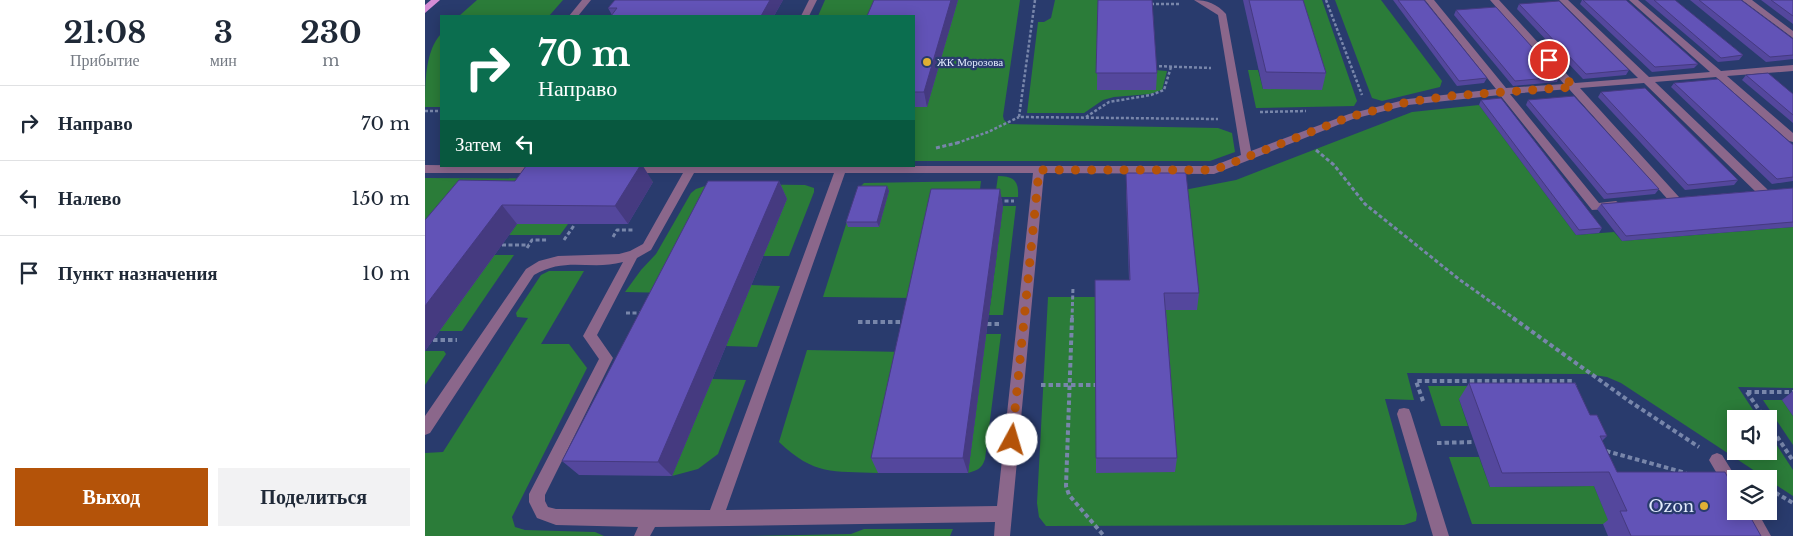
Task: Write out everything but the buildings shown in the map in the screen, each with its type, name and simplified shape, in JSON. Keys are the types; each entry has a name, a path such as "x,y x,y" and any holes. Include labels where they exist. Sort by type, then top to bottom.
{"main road":[{"path":"425,10 436,0"}],"lane":[{"path":"574,15 587,0"},
{"path":"806,15 813,0"},
{"path":"1198,0 1222,14 1247,158"},
{"path":"1429,0 1595,207 1625,204"},
{"path":"1494,0 1675,200"},
{"path":"1563,0 1763,192"},
{"path":"1633,0 1793,139"},
{"path":"1746,0 1793,35"},
{"path":"622,169 1214,170 1368,111 1408,102 1433,98 1793,68"},
{"path":"425,168 554,169"},
{"path":"425,428 530,272 537,266 558,259 623,260 633,257 647,247 691,169"},
{"path":"715,518 841,169"},
{"path":"1002,536 1039,170"},
{"path":"1743,194 1778,190"},
{"path":"633,257 590,336 606,358 537,494 537,502 543,513 556,517 650,519 1004,514"},
{"path":"1404,414 1441,536"},
{"path":"1717,460 1727,476"},
{"path":"643,536 650,519"},
{"path":"1753,520 1763,536"}],"path":[{"path":"1019,117 1035,0"},
{"path":"1326,0 1368,111"},
{"path":"1154,66 1231,68"},
{"path":"1085,118 1107,102 1153,96 1164,90 1171,67"},
{"path":"425,111 440,111"},
{"path":"927,150 977,138 1019,117 1239,119"},
{"path":"1298,138 1334,165 1365,204 1460,280 1629,401 1717,460"},
{"path":"993,169 990,201 1023,201"},
{"path":"633,230 638,222"},
{"path":"564,240 575,224"},
{"path":"502,245 529,245"},
{"path":"1073,287 1065,486 1069,495 1104,536"},
{"path":"603,313 650,314"},
{"path":"859,322 911,322"},
{"path":"433,340 464,340"},
{"path":"1424,407 1416,381 1572,381 1576,390"},
{"path":"1041,385 1096,385"},
{"path":"1759,410 1747,392 1793,392"},
{"path":"1433,434 1438,452"},
{"path":"1777,436 1793,461"},
{"path":"1413,444 1474,442"},
{"path":"1602,444 1606,453 1687,473"},
{"path":"1777,494 1793,503"}],"green space":[{"path":"477,0 563,0 550,15 460,15"},
{"path":"825,0 1020,0 1003,116 1004,120 1009,124 1218,128 1232,133 1235,152 1210,161 915,161 915,15 818,15"},
{"path":"1055,0 1099,0 1154,70 1167,71 1162,90 1150,94 1114,97 1103,100 1084,113 1027,113 1038,22 1044,22 1051,18"},
{"path":"1295,0 1322,0 1357,101 1354,106 1256,108 1248,70 1258,70 1263,89"},
{"path":"1335,0 1381,0 1442,81 1440,87 1382,101 1372,98"},
{"path":"440,35 440,107 425,107 427,68 436,41"},
{"path":"1479,105 1576,235 1614,232 1622,241 1793,227 1793,388 1738,387 1753,410 1727,410 1727,453 1621,383 1607,377 1587,374 1407,373 1414,400 1385,399 1417,514 1416,521 1404,525 1046,526 1039,517 1037,503 1048,297 1096,297 1163,310 1197,310 1184,190 1236,180 1412,112"},
{"path":"998,176 1014,180 1018,187 1018,197 995,197"},
{"path":"425,178 651,179 653,182 543,181 425,260"},
{"path":"981,181 978,206 916,298 823,297 857,190 864,183"},
{"path":"711,184 805,185 814,188 789,256 763,256 786,199 670,293 625,292 641,270 656,254 691,193 696,189"},
{"path":"1003,206 1016,206 1003,315 989,315"},
{"path":"517,224 568,224 560,235 509,235"},
{"path":"494,255 514,255 462,331 439,331"},
{"path":"549,271 584,271 541,344 569,344 587,368 512,517 515,527 525,530 595,532 604,536 425,536 425,453 443,452 528,318 517,317 516,313 541,275"},
{"path":"751,285 780,286 757,347 726,346"},
{"path":"986,334 1001,334 985,459 979,469 968,473"},
{"path":"807,350 904,352 878,473 825,470 803,461 779,442"},
{"path":"425,351 444,351 446,354 425,385"},
{"path":"712,379 746,380 718,454 698,469 672,476"},
{"path":"1428,386 1562,386 1459,399 1468,426 1441,426"},
{"path":"1763,400 1782,400 1793,416 1793,445 1777,421 1777,410 1770,410"},
{"path":"1777,445 1793,470 1793,496 1777,485 1777,470 1753,470 1738,460 1777,460"},
{"path":"1449,457 1479,457 1490,487 1594,486 1610,524 1472,524"},
{"path":"864,529 953,529 950,536 746,536 851,534"}],"place":[{"name":"ЖК Морозова","path":"927,62"},
{"name":"Ozon","path":"1704,506"}],"route":[{"path":"1012,440 1039,170 1214,170 1368,111 1408,102 1450,96 1574,87 1549,60"}]}
